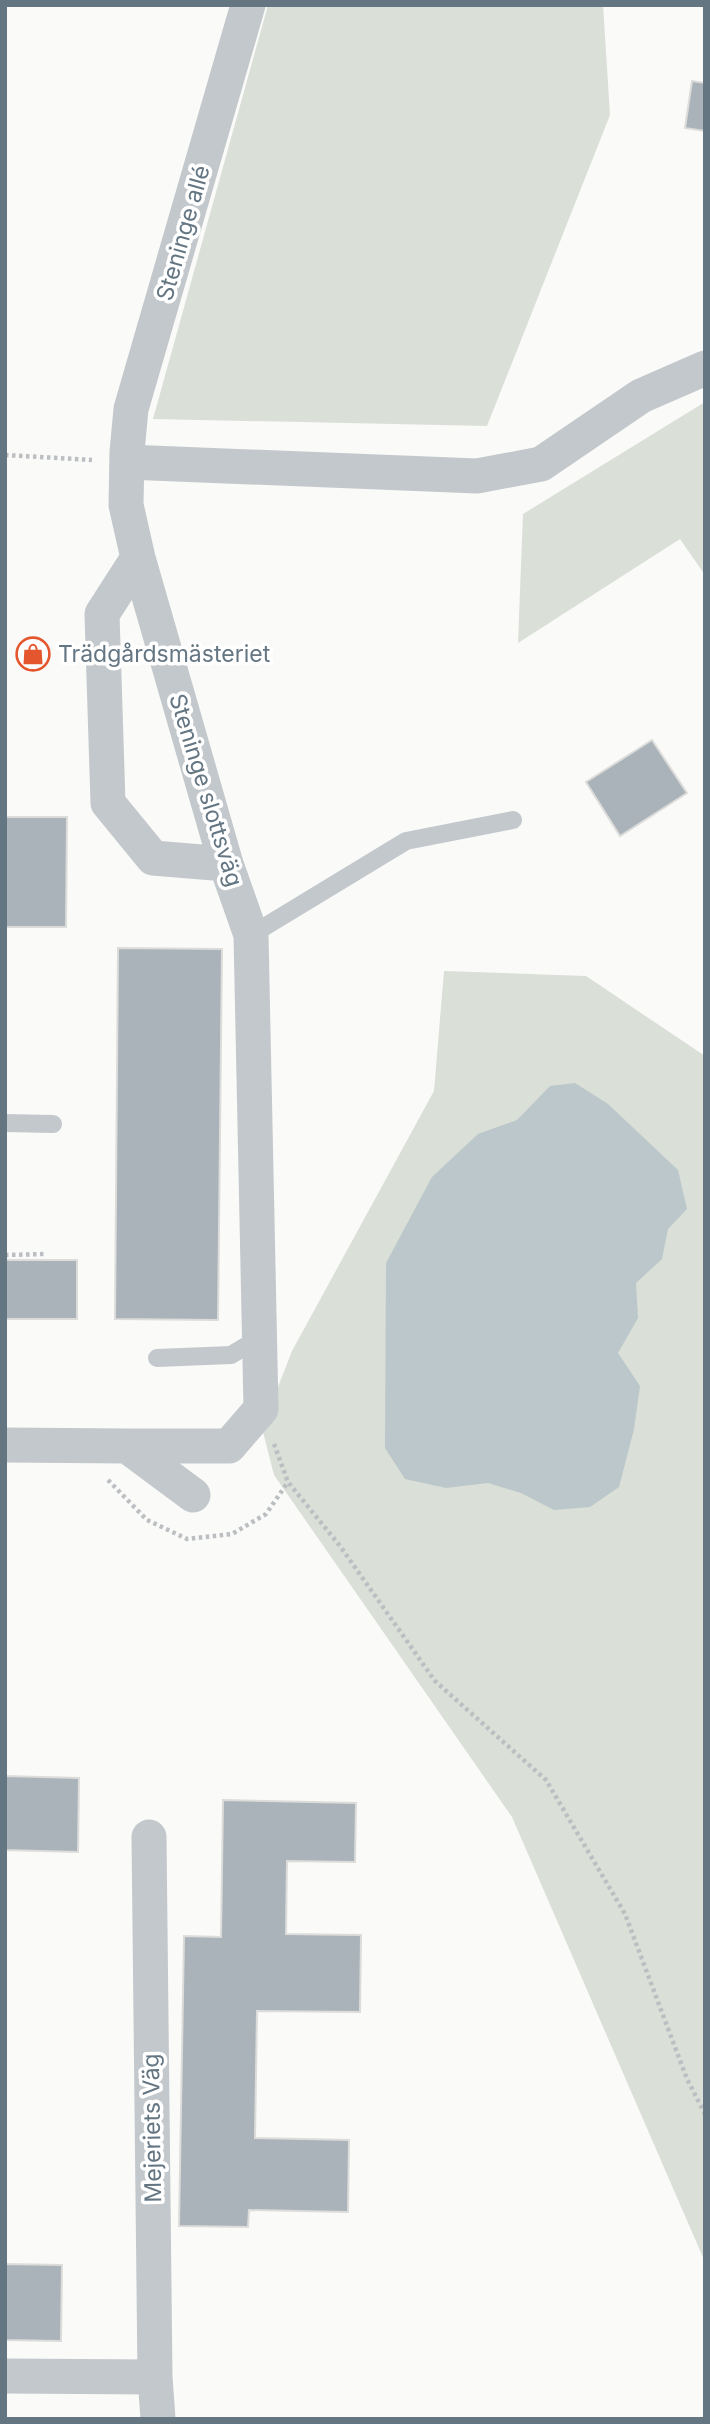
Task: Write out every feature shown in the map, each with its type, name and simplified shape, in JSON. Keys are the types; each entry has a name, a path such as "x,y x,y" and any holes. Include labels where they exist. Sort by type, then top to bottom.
{"street":[{"name":"Steninge allé","path":"127,462 131,408 248,5"},
{"path":"127,462 477,476 541,464 641,396 705,368"},
{"name":"Steninge slottsväg","path":"127,462 126,505 138,558 226,864 251,935 261,1409"},
{"path":"138,558 102,614 108,803 153,858 226,864"},
{"path":"5,1445 229,1446 261,1409"},
{"path":"127,1446 193,1495"},
{"name":"Mejeriets Väg","path":"149,1837 155,2377 158,2419"},
{"path":"5,2376 155,2377"}],"lane":[{"path":"251,935 406,841 513,820"},
{"path":"5,1123 52,1124"},
{"path":"157,1358 230,1355 261,1337"}],"path":[{"path":"5,455 127,462"},
{"path":"5,1255 45,1254"},
{"path":"261,1409 288,1482 340,1546 435,1681 546,1780 625,1914 687,2079 705,2114"}],"shaded area":[{"path":"268,5 603,5 610,115 487,426 153,419"},
{"path":"705,402 705,575 680,539 518,643 523,514"},
{"path":"444,971 586,976 705,1056 705,2262 512,1817 274,1475 262,1428 292,1351 434,1091"},
{"path":"575,1083 608,1104 678,1170 687,1209 668,1229 662,1259 636,1283 638,1318 618,1353 640,1386 634,1429 619,1487 590,1507 554,1510 521,1493 488,1483 446,1488 405,1479 385,1448 386,1263 432,1177 478,1134 517,1120 550,1086"}],"building":[{"path":"692,81 705,83 705,131 685,128"},
{"path":"652,740 687,793 620,836 586,782"},
{"path":"5,817 67,817 66,927 5,927"},
{"path":"118,948 222,949 218,1320 115,1319"},
{"path":"5,1260 77,1260 77,1319 5,1319"},
{"path":"5,1776 79,1778 78,1852 5,1850"},
{"path":"223,1800 356,1803 355,1862 287,1861 286,1934 361,1935 360,2012 257,2011 255,2138 349,2140 348,2212 249,2210 248,2227 179,2226 184,1936 221,1937"},
{"path":"5,2264 62,2265 61,2341 5,2340"}],"place":[{"name":"Trädgårdsmästeriet","path":"33,654"}]}
